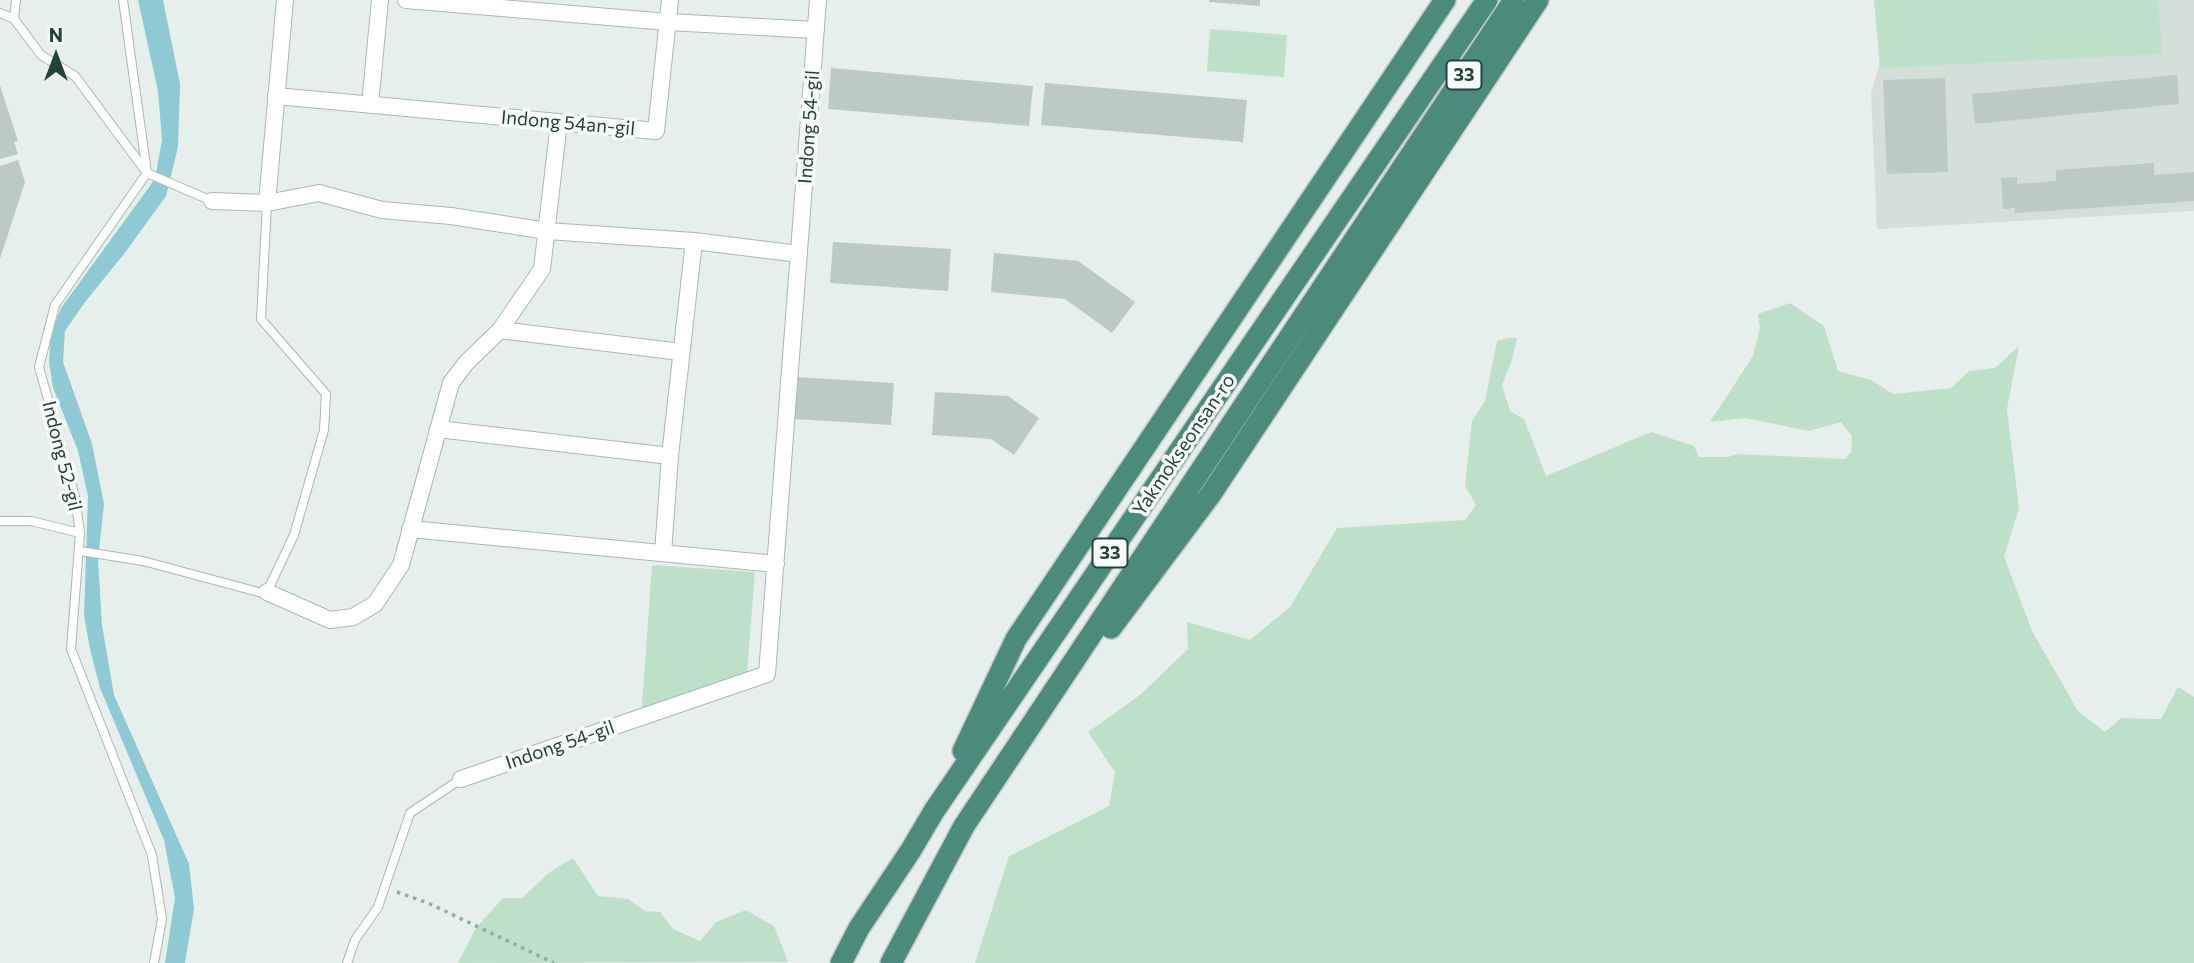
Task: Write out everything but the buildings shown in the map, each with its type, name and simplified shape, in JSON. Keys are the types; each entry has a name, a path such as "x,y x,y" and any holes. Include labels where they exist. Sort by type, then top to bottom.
{"highway":[{"path":"934,811 1016,639 1445,0"},
{"name":"Yakmokseonsan-ro","path":"841,963 859,928 934,811 1487,0"},
{"name":"Yakmokseonsan-ro","path":"891,963 964,826 1514,0"},
{"path":"964,826 1211,494 1538,0"}],"street":[{"path":"267,203 285,0"},
{"path":"370,105 380,0"},
{"path":"406,0 668,22 816,30"},
{"name":"Indong 54an-gil","path":"276,96 656,131 670,0"},
{"name":"Indong 54-gil","path":"461,779 767,674 818,0"},
{"path":"267,592 330,620 353,617 376,604 401,565 451,383 466,363 500,330 542,269 559,122"},
{"path":"212,201 267,203 319,193 383,210 451,216 547,231 694,241 799,254"},
{"path":"663,553 670,456 694,241"},
{"path":"500,330 681,352"},
{"path":"438,429 670,456"},
{"path":"410,528 776,564"}],"lane":[{"path":"14,19 16,0"},
{"path":"123,0 147,173"},
{"path":"0,13 14,19 41,55 75,76 147,173 212,201"},
{"name":"Indong 52-gil","path":"147,173 55,304 39,367 75,497 80,533 71,649 152,855 162,919 154,963"},
{"path":"80,551 143,561 267,592 294,535 324,430 326,394 261,319 267,203"},
{"path":"0,521 31,522 80,533"},
{"name":"Indong 54-gil","path":"347,963 355,940 379,906 410,813 461,779"}],"path":[{"path":"385,887 428,904 554,963"}],"shaded area":[{"path":"1896,0 2194,0 2194,211 1877,229 1871,94"}],"green space":[{"path":"1874,0 2158,0 2162,54 1880,68"},
{"path":"1210,29 1287,35 1284,77 1207,71"},
{"path":"1790,303 1824,326 1838,371 1871,380 1893,394 1951,388 1969,371 1995,368 2019,346 2007,409 2019,508 2004,557 2032,631 2078,711 2105,732 2121,718 2161,719 2178,687 2194,697 2194,963 975,963 1009,856 1109,806 1115,772 1088,732 1140,695 1188,649 1187,622 1250,640 1290,607 1337,528 1465,520 1476,505 1465,486 1472,421 1485,401 1497,341 1517,338 1502,385 1510,411 1524,419 1546,476 1651,432 1694,446 1699,457 1728,457 1737,454 1845,459 1851,452 1852,436 1841,422 1809,431 1746,418 1710,422 1753,356 1760,328 1758,314"},
{"path":"652,565 755,572 747,673 641,719"},
{"path":"573,858 598,896 628,899 645,911 660,912 673,929 700,941 716,922 746,910 774,926 788,962 458,963 476,928 503,898 522,898 550,872"}],"water":[{"path":"138,0 163,0 180,84 178,147 166,196 65,331 63,362 92,444 104,504 98,560 102,625 114,695 189,864 194,909 185,963 165,963 175,898 164,840 100,688 90,649 84,616 88,496 78,451 53,388 49,362 51,334 61,308 155,179 162,140 158,91"}]}
